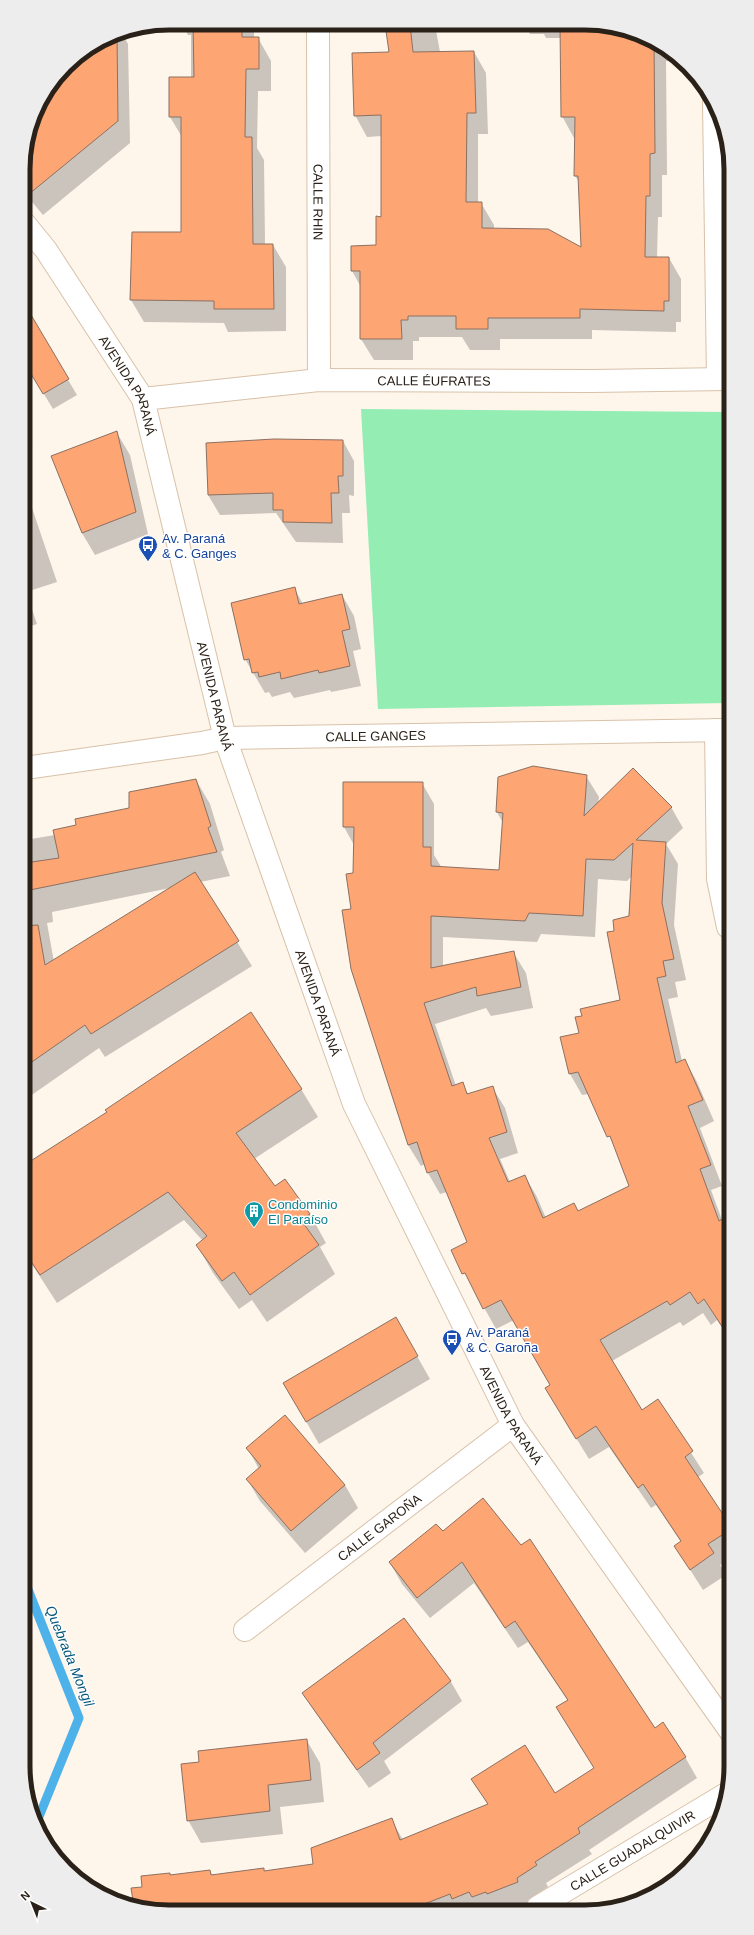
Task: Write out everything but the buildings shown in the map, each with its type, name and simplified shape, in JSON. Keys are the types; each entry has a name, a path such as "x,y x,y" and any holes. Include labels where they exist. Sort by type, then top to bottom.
{"street":[{"name":"CALLE RHIN","path":"318,30 319,380"},
{"path":"715,121 723,379"},
{"name":"AVENIDA PARANÁ","path":"30,230 46,250 143,398 225,738 354,1104 513,1425 724,1722"},
{"name":"CALLE ÉUFRATES","path":"143,398 319,380 592,381 723,379"},
{"path":"722,730 718,879 724,908"},
{"name":"CALLE GANGES","path":"30,767 202,743 225,738 722,730"},
{"name":"CALLE GAROÑA","path":"245,1630 513,1425"},
{"name":"CALLE GUADALQUIVIR","path":"543,1905 720,1798"}],"green space":[{"path":"361,409 724,412 724,703 378,709"}],"waterway":[{"name":"Quebrada Mongil","path":"30,1595 79,1718 40,1815"}],"place":[{"name":"Av. Paraná & C. Ganges","path":"148,562"},
{"name":"Condominio El Paraíso","path":"254,1228"},
{"name":"Av. Paraná & C. Garoña","path":"452,1356"}]}
